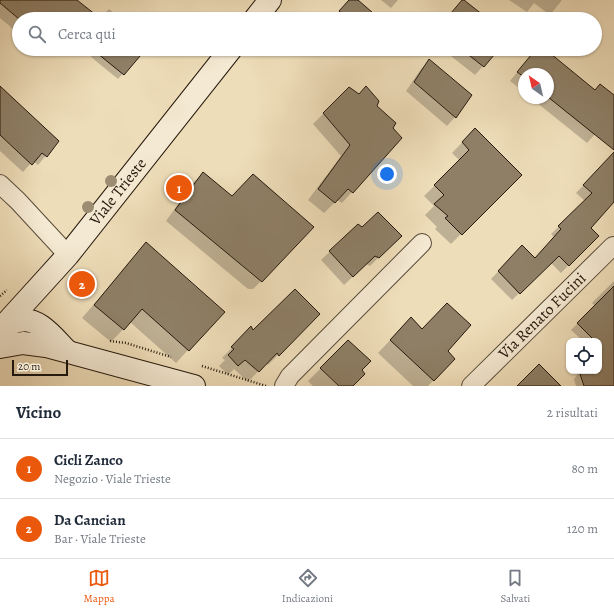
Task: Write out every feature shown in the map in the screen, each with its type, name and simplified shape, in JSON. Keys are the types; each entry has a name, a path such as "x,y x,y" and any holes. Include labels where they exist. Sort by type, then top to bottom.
{"main road":[{"path":"261,12 270,0"},
{"name":"Viale Trieste","path":"1,335 68,255 225,56"},
{"path":"40,325 38,312 47,280"},
{"path":"1,335 20,321 29,320 40,325 66,350"},
{"path":"1,335 22,343 66,350 197,376"}],"street":[{"path":"0,184 18,201 68,255"},
{"path":"284,386 290,376 422,243"},
{"name":"Via Renato Fucini","path":"471,386 614,246"}],"path":[{"path":"103,340 126,343 178,359"},
{"path":"197,376 267,386"}],"building":[{"path":"0,0 77,0 92,12 12,13 0,3"},
{"path":"349,0 358,0 372,12 340,12 339,11"},
{"path":"462,0 464,0 479,12 452,12"},
{"path":"101,56 140,56 124,75"},
{"path":"470,56 493,56 484,67"},
{"path":"530,56 554,56 595,90 600,84 614,95 614,150 554,102 554,68 520,68"},
{"path":"429,59 472,95 456,118 414,82"},
{"path":"0,86 59,141 47,157 42,153 32,165 0,135"},
{"path":"366,86 379,101 377,106 396,123 393,128 402,138 353,193 348,189 335,203 318,189 350,145 323,113 349,87 359,94"},
{"path":"475,128 522,175 462,235 445,218 448,216 434,204 444,195 434,185 469,150 462,142"},
{"path":"614,152 614,202 591,228 599,236 569,266 559,256 520,294 498,271 522,245 535,258 561,229 558,226 592,193 583,185"},
{"path":"203,172 232,196 253,174 314,227 262,282 175,210"},
{"path":"378,212 402,236 379,258 375,256 353,277 329,251 358,224 362,227"},
{"path":"146,242 225,312 189,351 142,309 124,330 94,305"},
{"path":"614,286 614,386 584,386 580,374 602,374 602,338 592,338 577,323"},
{"path":"295,289 320,314 279,356 277,353 259,372 245,360 238,366 228,355 234,349 231,347 251,326 253,330"},
{"path":"447,303 471,325 448,351 455,359 434,381 390,340 411,317 422,329"},
{"path":"348,340 371,361 362,370 365,374 353,386 339,386 320,368"},
{"path":"539,364 561,386 517,386"}],"place":[{"name":"Cicli Zanco","path":"179,188"},
{"name":"Da Cancian","path":"82,284"}]}
